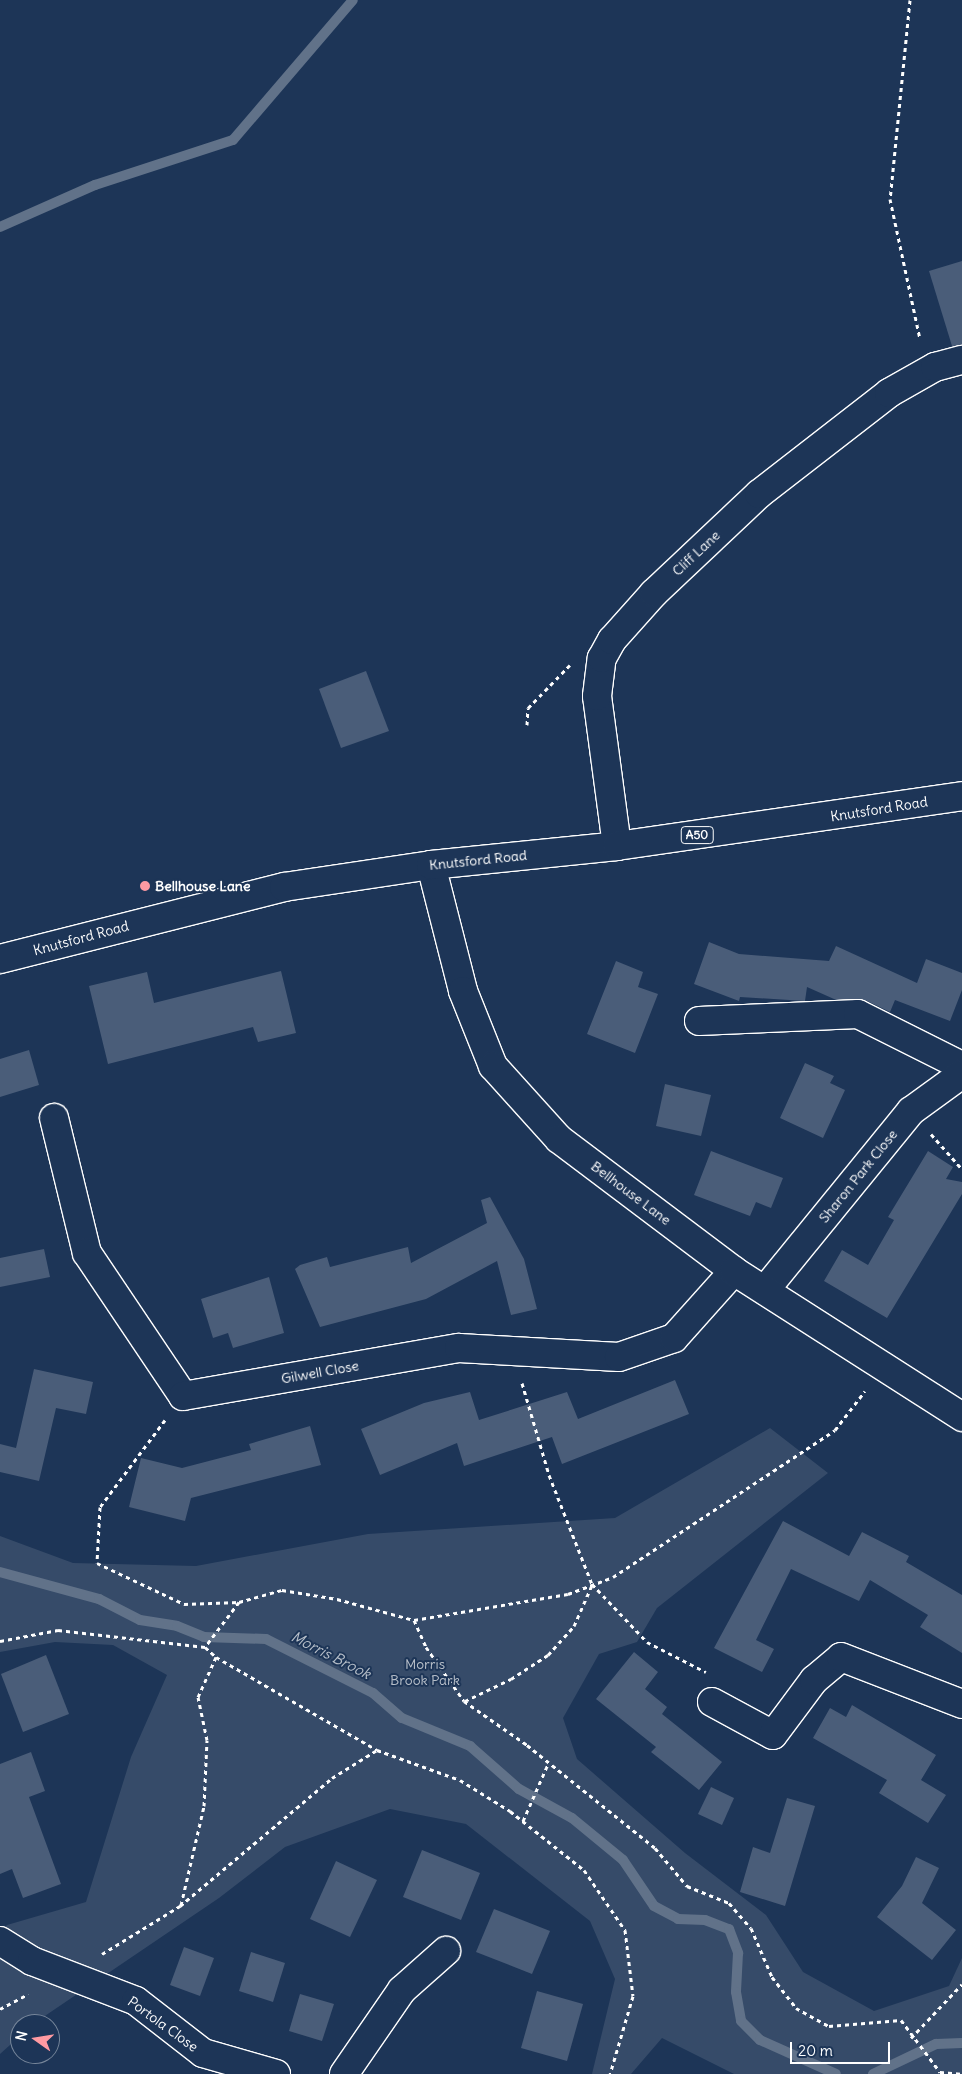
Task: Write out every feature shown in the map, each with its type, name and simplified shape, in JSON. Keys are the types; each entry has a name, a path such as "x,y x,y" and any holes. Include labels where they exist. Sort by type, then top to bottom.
{"main road":[{"name":"Cliff Lane","path":"617,846 596,696 602,658 654,593 760,494 889,393 927,372 962,360"},
{"name":"Knutsford Road","path":"0,959 284,887 431,865 617,846 962,796"},
{"name":"Bellhouse Lane","path":"431,865 463,991 493,1066 559,1139 734,1271 962,1417"},
{"path":"699,1021 858,1014 962,1066"},
{"name":"Sharon Park Close","path":"765,1290 911,1111 962,1074"},
{"path":"54,1118 87,1253 182,1396"},
{"name":"Gilwell Close","path":"182,1396 459,1348 619,1357 674,1338 734,1271"},
{"path":"713,1689 773,1734 814,1680 841,1657 962,1704"},
{"name":"Portola Close","path":"0,1941 32,1961 136,2001 203,2053 276,2074"},
{"path":"344,2074 402,1990 446,1951"}],"path":[{"path":"910,0 890,199 927,372"},
{"path":"527,725 528,708 572,663 602,658"},
{"path":"911,1111 962,1169"},
{"path":"512,1350 549,1475 592,1584 647,1642 713,1689"},
{"path":"182,1396 100,1508 97,1564 184,1604 239,1602 282,1590 337,1599 414,1620 472,1613 592,1584 613,1577 671,1541 835,1430 883,1367"},
{"path":"464,1701 511,1679 548,1655 574,1626 592,1584"},
{"path":"204,1647 239,1602"},
{"path":"414,1620 426,1647 464,1701 655,1848 688,1886 729,1903 751,1928 772,1977 796,2008 829,2026 901,2020 912,2038 940,2072 961,2074"},
{"path":"0,1641 58,1630 204,1647 216,1657 377,1750 460,1780 523,1820 584,1870 625,1930 633,1996 610,2074"},
{"path":"180,1906 204,1806 207,1740 198,1697 216,1657"},
{"path":"0,2009 67,1973 180,1906 332,1778 377,1750"},
{"path":"523,1820 548,1764"},
{"path":"912,2038 962,1984"}],"green space":[{"name":"Morris Brook Park","path":"770,1428 828,1473 657,1608 637,1642 599,1654 563,1718 577,1759 685,1853 766,1915 803,1972 874,2011 949,1986 962,1958 962,2074 734,2074 662,2038 631,2074 592,2074 615,1979 590,1921 466,1824 390,1809 285,1847 219,1898 48,2014 10,2014 10,2045 0,2054 0,1933 7,1925 86,1902 131,1757 167,1675 113,1645 55,1642 0,1652 0,1536 73,1563 196,1566 368,1534 615,1518"}],"building":[{"path":"962,261 962,345 952,346 929,271"},
{"path":"366,671 389,731 341,748 319,689"},
{"path":"709,942 739,954 829,961 836,946 917,983 926,959 962,973 962,990 950,1021 895,1000 890,1012 865,1000 834,999 807,987 805,1001 740,997 739,1001 694,984"},
{"path":"616,961 643,972 638,987 658,994 635,1053 587,1034"},
{"path":"281,971 296,1033 258,1042 253,1027 108,1064 89,986 147,972 154,1003"},
{"path":"29,1050 39,1085 0,1097 0,1059"},
{"path":"805,1063 834,1076 830,1083 845,1090 823,1138 780,1118"},
{"path":"665,1084 711,1095 701,1136 656,1126"},
{"path":"711,1151 783,1178 771,1208 756,1202 750,1216 694,1195"},
{"path":"928,1151 953,1167 946,1179 962,1182 962,1194 887,1318 824,1281 842,1250 868,1265 894,1220 888,1217"},
{"path":"490,1197 524,1259 537,1309 511,1315 497,1261 426,1299 320,1327 295,1269 300,1265 327,1257 330,1267 408,1247 411,1263 487,1223 481,1200"},
{"path":"44,1249 50,1277 0,1287 0,1258"},
{"path":"269,1277 284,1333 233,1348 228,1333 213,1338 201,1299"},
{"path":"34,1369 93,1382 86,1414 56,1408 39,1481 0,1472 0,1444 16,1448"},
{"path":"675,1380 689,1414 562,1464 552,1437 464,1466 457,1443 380,1475 361,1429 424,1403 470,1392 479,1420 567,1392 578,1419"},
{"path":"310,1426 321,1465 191,1498 185,1521 129,1507 141,1458 182,1468 251,1450 249,1444"},
{"path":"783,1521 849,1556 862,1532 909,1556 906,1562 962,1595 962,1653 920,1627 928,1615 870,1580 859,1601 791,1569 756,1640 774,1649 762,1672 714,1648"},
{"path":"634,1652 658,1672 645,1689 667,1707 662,1714 722,1762 699,1790 651,1752 656,1747 596,1699"},
{"path":"46,1655 69,1714 23,1732 1,1674"},
{"path":"852,1705 936,1755 921,1780 946,1795 928,1823 879,1793 887,1780 813,1738 830,1708 846,1717"},
{"path":"31,1752 45,1791 29,1797 61,1884 23,1898 12,1869 0,1874 0,1764"},
{"path":"711,1787 734,1798 722,1825 698,1814"},
{"path":"787,1798 815,1806 785,1906 740,1892 753,1847 770,1853"},
{"path":"422,1850 480,1873 461,1920 403,1897"},
{"path":"916,1857 939,1868 922,1903 956,1930 932,1960 877,1917 902,1886"},
{"path":"336,1861 377,1880 350,1937 310,1919"},
{"path":"494,1909 550,1931 532,1974 476,1952"},
{"path":"184,1947 214,1958 200,1996 170,1985"},
{"path":"251,1952 285,1963 273,2002 239,1991"},
{"path":"537,1991 583,2004 567,2061 521,2048"},
{"path":"300,1994 334,2004 322,2041 289,2031"}],"waterway":[{"path":"0,227 95,185 233,140 353,0"},
{"name":"Morris Brook","path":"0,1572 99,1599 140,1620 177,1626 204,1637 266,1639 373,1693 402,1718 470,1746 519,1789 572,1818 623,1860 654,1906 678,1919 705,1920 729,1929 738,1953 736,1992 741,2021 760,2040 836,2074"},
{"name":"Morris Brook","path":"873,2074 936,2044 962,2043"}],"place":[{"name":"Bellhouse Lane","path":"145,886"}]}
